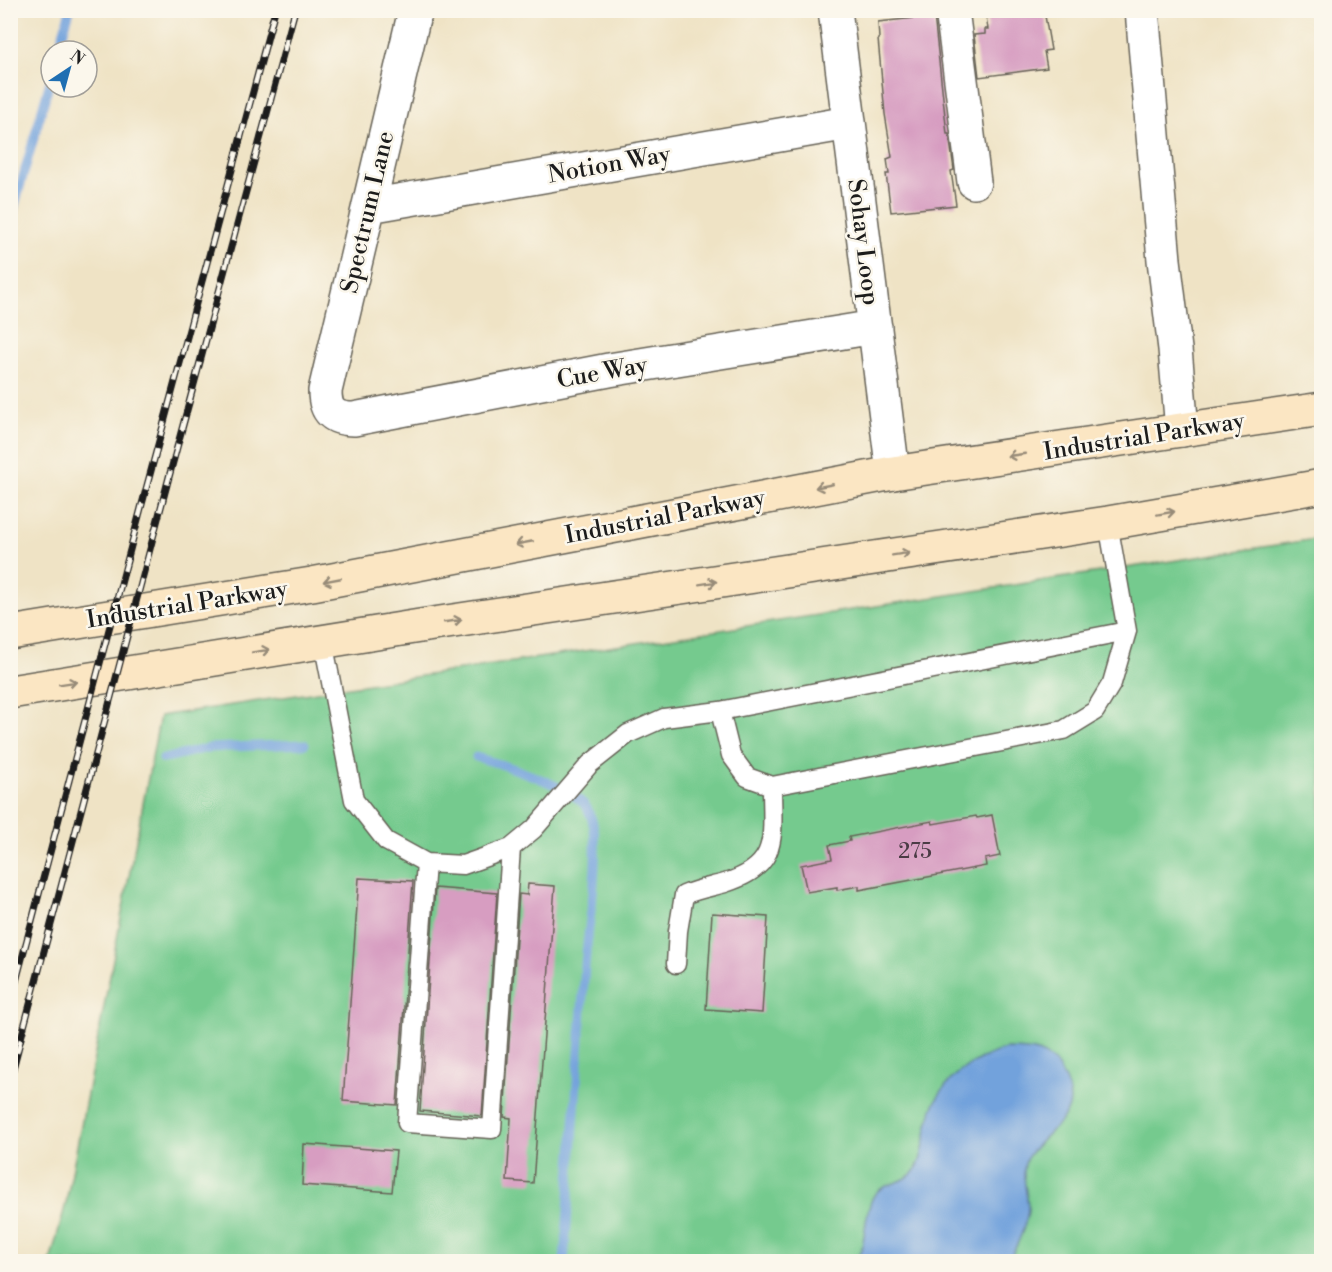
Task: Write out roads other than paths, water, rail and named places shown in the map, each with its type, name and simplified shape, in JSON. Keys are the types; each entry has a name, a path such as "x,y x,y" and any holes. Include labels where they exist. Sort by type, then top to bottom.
{"main road":[{"name":"Industrial Parkway","path":"10,633 312,584 893,473 1322,409"},
{"path":"10,692 323,641 1108,523 1322,486"}],"street":[{"name":"Spectrum Lane","path":"332,413 325,403 324,391 417,10"},
{"name":"Sohay Loop","path":"835,10 893,473"},
{"path":"952,10 974,182"},
{"path":"1142,10 1164,260 1182,430"},
{"name":"Notion Way","path":"369,206 849,123"},
{"name":"Cue Way","path":"332,413 343,419 354,419 609,370 875,327"}],"lane":[{"path":"720,711 731,755 747,777 772,786 1064,730 1095,711 1112,683 1127,631 1108,523"},
{"path":"323,641 354,800 386,841 426,863 463,865 511,848 534,829 590,764 628,734 664,718 720,711 1127,631"},
{"path":"676,964 678,931 684,895 745,876 761,865 767,854 772,841 772,786"},
{"path":"426,863 407,1124 492,1129 511,848"}],"water":[{"path":"1006,1049 1031,1050 1051,1059 1061,1072 1070,1095 1070,1103 1063,1118 1026,1160 1024,1177 1028,1212 1015,1249 1008,1261 856,1261 862,1247 872,1199 881,1189 906,1178 916,1169 922,1155 932,1110 946,1086 973,1063"}],"waterway":[{"path":"62,39 70,10"},
{"path":"10,222 45,99"},
{"path":"163,759 208,748 305,744"},
{"path":"476,757 536,777 567,792 587,808 594,829 595,873 585,966 564,1262"}],"railway":[{"path":"10,1004 275,10"},
{"path":"10,1080 295,10"}]}
